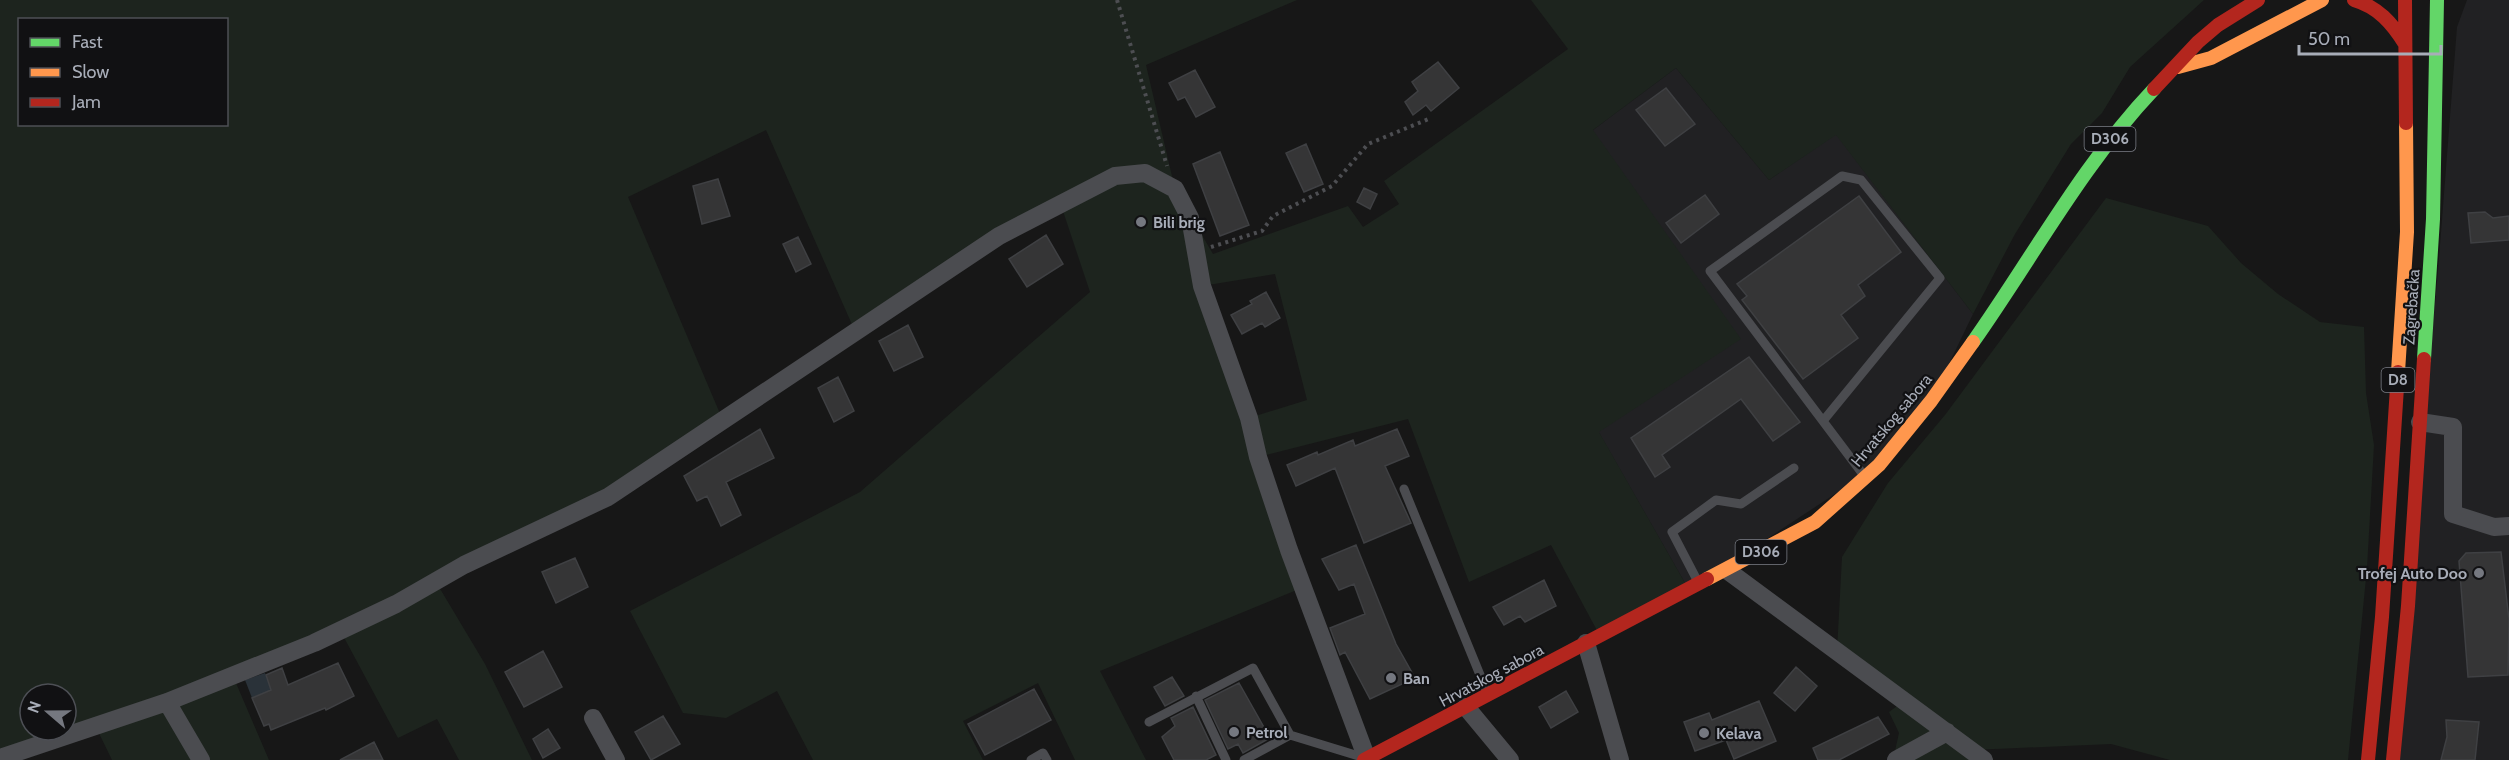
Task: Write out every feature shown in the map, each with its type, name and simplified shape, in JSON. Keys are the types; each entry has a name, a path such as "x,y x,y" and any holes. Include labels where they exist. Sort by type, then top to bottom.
{"main road":[{"name":"Hrvatskog sabora","path":"1366,759 1728,571 1815,522 1865,477 1931,401 1968,351 2107,142 2154,88 2178,67 2212,30 2258,0"},
{"name":"Hrvatskog sabora","path":"2178,67 2211,58 2322,0"},
{"path":"2354,0 2378,10 2393,24 2405,44"},
{"name":"Zagrebačka","path":"2368,760 2382,617 2407,232 2405,0"},
{"name":"Zagrebačka","path":"2393,760 2408,606 2433,219 2437,0"},
{"path":"2436,18 2450,0"}],"street":[{"path":"0,758 167,702 314,643 396,604 464,565 608,497 999,236 1115,176 1145,173 1175,189 1190,218 1202,286 1249,418 1258,457 1289,550 1366,759"},
{"path":"2420,422 2453,427 2453,514 2494,527 2509,526"},
{"path":"1728,571 1984,760"},
{"path":"1586,643 1620,760"},
{"path":"167,702 201,760"},
{"path":"1466,707 1510,760"},
{"path":"593,718 616,760"},
{"path":"1896,760 1947,732"}],"lane":[{"path":"1823,421 1940,278 1861,180 1842,176 1710,271 1865,477"},
{"path":"1700,585 1672,532 1716,500 1741,504 1794,468"},
{"path":"1404,489 1488,695"},
{"path":"1149,722 1253,668 1290,735 1366,759"},
{"path":"1196,696 1226,760"},
{"path":"1244,760 1290,735"},
{"path":"1031,760 1043,753 1047,760"}],"path":[{"path":"1117,0 1175,189"},
{"path":"1196,252 1262,231 1273,216 1332,186 1368,144 1431,118"}],"shaded area":[{"path":"0,0 1297,0 1146,65 1175,189 1213,254 1348,206 1363,227 1399,204 1384,181 1568,49 1531,0 2204,0 2130,67 2102,113 2071,144 2015,234 1973,314 1836,135 1769,180 1676,68 1593,130 1741,339 1599,432 1689,590 1600,636 1551,545 1469,582 1408,419 1258,457 1304,587 1100,671 1146,760 1075,760 1038,683 963,721 983,760 813,760 777,691 726,718 683,713 630,611 860,492 1090,292 1061,205 854,329 766,130 628,197 724,423 436,582 485,664 532,760 459,760 437,719 398,738 340,630 233,676 269,760 112,760 95,725 78,731 78,682 18,682 18,742 46,742 0,758","holes":["1275,274 1307,400 1249,418 1202,286"]},
{"path":"2467,0 2509,0 2509,760 2393,760 2438,271 2457,27"},
{"path":"1676,68 1769,180 1836,134 1973,314 1931,401 1879,465 1689,590 1598,431 1593,130"},
{"path":"2106,198 2208,226 2241,263 2278,294 2320,322 2364,327 2366,393 2374,445 2367,568 2348,760 2170,760 2111,744 1972,750 1984,760 1893,760 1899,733 1889,712 1904,701 1837,651 1842,557 1888,483 1945,415"},
{"path":"265,673 271,690 252,698 245,680"}],"building":[{"path":"1438,62 1459,88 1431,111 1426,105 1413,115 1405,102 1418,91 1412,82"},
{"path":"1195,70 1215,107 1196,117 1185,97 1178,100 1169,83"},
{"path":"1666,88 1695,124 1665,146 1636,110"},
{"path":"1306,144 1323,184 1304,192 1286,153"},
{"path":"1220,152 1249,225 1220,236 1193,164"},
{"path":"718,179 730,216 702,224 693,186"},
{"path":"1364,188 1377,194 1370,209 1357,202"},
{"path":"1705,195 1719,214 1681,243 1666,223"},
{"path":"1859,196 1901,252 1858,285 1865,296 1841,315 1858,338 1803,379 1742,300 1747,296 1737,284"},
{"path":"2485,212 2493,218 2509,216 2509,240 2471,243 2468,213"},
{"path":"1046,235 1063,264 1027,287 1009,259"},
{"path":"798,237 811,264 796,272 783,244"},
{"path":"1266,292 1280,318 1265,327 1262,323 1242,334 1231,315 1252,304 1250,301"},
{"path":"908,325 923,357 894,371 879,341"},
{"path":"1749,357 1800,422 1773,441 1741,399 1662,455 1670,467 1655,477 1631,438"},
{"path":"838,377 854,411 834,422 818,388"},
{"path":"760,429 774,458 726,482 741,515 721,526 707,496 697,501 684,476"},
{"path":"1397,429 1409,456 1385,466 1411,523 1364,543 1335,468 1296,486 1287,465 1353,440 1355,446"},
{"path":"1356,545 1396,644 1415,678 1370,699 1345,652 1340,655 1330,628 1365,614 1354,584 1339,590 1322,559"},
{"path":"2501,552 2509,619 2508,675 2468,677 2459,561 2466,553"},
{"path":"575,558 588,587 556,603 542,572"},
{"path":"1544,580 1556,606 1525,622 1520,616 1504,625 1493,607"},
{"path":"543,651 562,687 524,707 505,672"},
{"path":"338,663 354,696 326,710 325,708 271,730 269,724 264,726 252,698 271,690 266,675 282,668 288,685"},
{"path":"1796,667 1817,686 1795,711 1774,693"},
{"path":"1172,677 1184,696 1165,706 1154,687"},
{"path":"1239,683 1270,738 1243,753 1238,744 1228,749 1205,700"},
{"path":"1034,689 1051,720 985,755 968,724"},
{"path":"1566,691 1578,712 1551,728 1539,707"},
{"path":"1759,701 1776,741 1734,759 1726,740 1695,751 1684,722 1709,713 1712,720"},
{"path":"1193,707 1216,755 1206,760 1174,760 1162,737 1175,726 1171,718"},
{"path":"663,716 680,744 651,760 635,732"},
{"path":"1878,717 1889,734 1839,760 1818,760 1813,748"},
{"path":"2446,720 2479,722 2475,760 2441,760 2447,737"},
{"path":"548,729 560,748 543,758 533,739"},
{"path":"374,742 383,760 340,760"}],"traffic: fast":[{"path":"2424,359 2433,219 2437,0"},
{"path":"1973,342 2081,180 2128,118 2154,89"}],"traffic: slow":[{"path":"2178,67 2211,58 2322,0"},
{"path":"2398,372 2407,232 2406,123"},
{"path":"1707,579 1815,522 1879,465 1931,401 1973,342"}],"traffic: jam":[{"path":"2154,89 2198,42 2218,25 2258,0"},
{"path":"2354,0 2363,3 2384,17 2405,44"},
{"path":"2405,0 2406,123"},
{"path":"2393,760 2408,606 2424,359"},
{"path":"2368,760 2382,617 2398,372"},
{"path":"1364,760 1707,579"}],"place":[{"name":"Bili brig","path":"1141,222"},
{"name":"Trofej Auto Doo","path":"2479,573"},
{"name":"Ban","path":"1391,678"},
{"name":"Petrol","path":"1234,732"},
{"name":"Kelava","path":"1704,733"}]}
